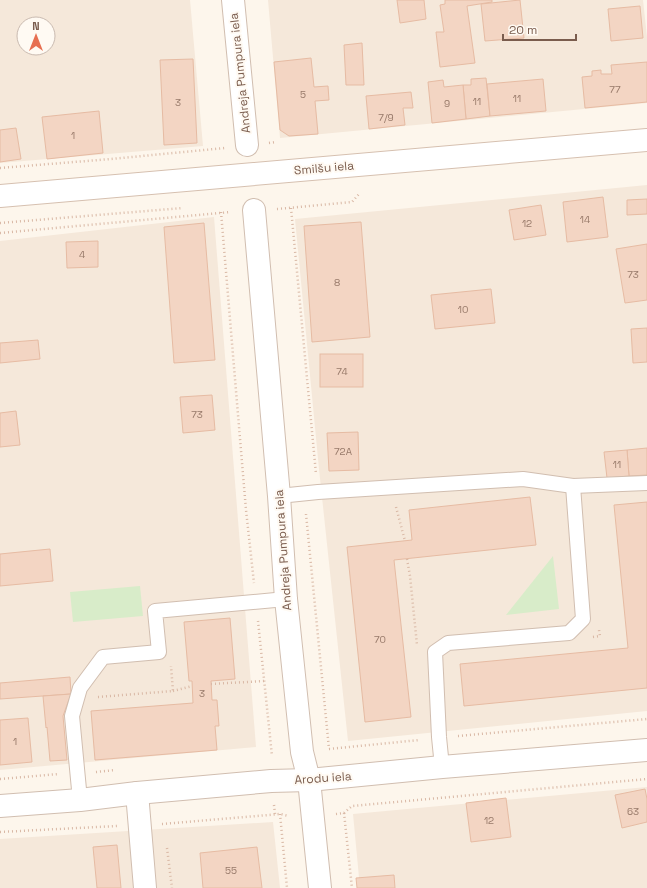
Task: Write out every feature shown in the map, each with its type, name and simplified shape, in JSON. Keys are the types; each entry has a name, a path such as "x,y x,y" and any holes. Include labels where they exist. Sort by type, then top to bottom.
{"street":[{"name":"Andreja Pumpura iela","path":"233,0 247,145"},
{"name":"Smilšu iela","path":"0,196 647,140"},
{"name":"Andreja Pumpura iela","path":"254,210 279,496 286,599 302,752 309,780 320,888"},
{"name":"Arodu iela","path":"0,806 80,800 137,793 271,781 309,780 647,750"},
{"path":"137,793 145,888"}],"lane":[{"path":"279,496 318,492 523,479 574,486 647,483"},
{"path":"442,767 435,652 448,643 569,633 583,619 574,486"},
{"path":"80,800 72,716 80,688 103,657 158,652 155,611 286,599"}],"path":[{"path":"0,168 110,160 215,149"},
{"path":"0,232 352,202 359,194"},
{"path":"0,224 183,208"},
{"path":"221,212 246,510 272,756"},
{"path":"396,507 405,541"},
{"path":"592,637 600,636 599,628"},
{"path":"211,684 264,681"},
{"path":"173,691 192,686"},
{"path":"323,750 439,737 647,719"},
{"path":"330,815 344,813 352,806 647,779"},
{"path":"344,813 352,888"},
{"path":"280,814 287,888"},
{"path":"164,824 165,831"},
{"path":"167,845 172,888"}],"shaded area":[{"path":"0,0 190,0 203,146 0,163"},
{"path":"268,0 643,0 647,37 647,103 280,138"},
{"path":"647,185 647,711 348,741 319,469 295,219"},
{"path":"214,217 256,747 0,770 0,241"},
{"path":"647,787 647,888 360,888 353,814"},
{"path":"273,822 280,888 0,888 0,839"}],"green space":[{"path":"553,556 559,609 506,615"},
{"path":"140,586 143,616 73,622 70,592"}],"building":[{"path":"397,0 424,0 426,19 400,23"},
{"path":"445,0 492,0 492,2 467,6 475,63 440,67 436,32 444,32 440,5 445,4"},
{"path":"520,0 524,38 485,41 481,4"},
{"path":"640,6 643,38 611,41 608,9"},
{"path":"362,43 364,85 346,85 344,45"},
{"path":"311,58 314,87 328,86 329,100 315,101 318,134 289,136 280,130 274,62"},
{"path":"193,59 197,143 164,145 160,60"},
{"path":"647,62 647,102 585,108 582,77 592,76 592,71 601,70 601,74 612,74 611,65"},
{"path":"486,78 490,116 466,119 463,85 471,85 471,79"},
{"path":"543,79 546,111 490,116 487,84"},
{"path":"443,80 444,87 463,85 466,119 432,123 428,82"},
{"path":"411,92 413,108 403,108 405,125 369,129 366,96"},
{"path":"99,111 103,153 47,159 42,117"},
{"path":"16,128 21,159 0,162 0,130"},
{"path":"603,197 608,237 567,242 563,202"},
{"path":"647,199 647,214 627,215 627,200"},
{"path":"541,205 546,235 514,240 509,210"},
{"path":"361,222 370,337 312,342 304,226"},
{"path":"204,223 215,360 174,363 164,227"},
{"path":"98,241 98,267 67,268 66,242"},
{"path":"647,244 647,300 625,303 616,249"},
{"path":"491,289 495,323 435,329 431,295"},
{"path":"647,328 647,362 633,363 631,329"},
{"path":"38,340 40,359 0,363 0,343"},
{"path":"320,354 363,354 363,387 320,387"},
{"path":"212,395 215,430 183,433 180,397"},
{"path":"16,411 20,445 0,447 0,413"},
{"path":"358,432 359,470 329,471 327,433"},
{"path":"647,448 647,475 629,476 627,450"},
{"path":"627,450 629,476 607,478 604,452"},
{"path":"530,497 536,545 394,560 411,717 365,722 347,547 412,540 409,510"},
{"path":"647,502 647,688 464,706 460,664 628,648 614,505"},
{"path":"50,549 53,581 0,586 0,554"},
{"path":"230,618 235,679 211,681 212,700 217,700 219,726 215,726 217,750 95,760 91,711 193,703 192,681 189,681 184,622"},
{"path":"70,677 71,694 0,699 0,683"},
{"path":"71,694 63,716 67,760 50,761 43,696"},
{"path":"28,718 32,762 0,765 0,720"},
{"path":"645,789 647,799 647,822 622,828 615,795"},
{"path":"506,798 511,837 471,842 466,803"},
{"path":"117,845 121,888 97,888 93,847"},
{"path":"257,847 262,888 203,888 200,853"},
{"path":"394,875 395,888 357,888 356,878"}]}
